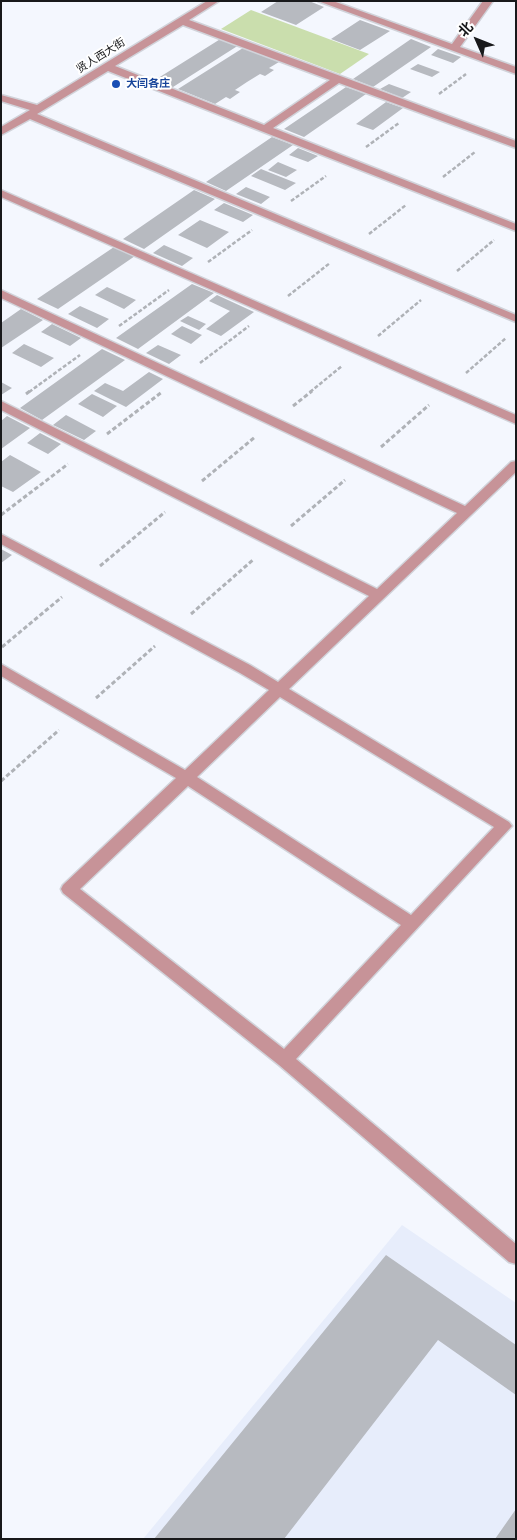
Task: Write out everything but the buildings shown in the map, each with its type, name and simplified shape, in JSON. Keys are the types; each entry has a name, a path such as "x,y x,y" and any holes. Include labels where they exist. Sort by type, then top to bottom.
{"street":[{"name":"贤人西大街","path":"1,132 214,1"},
{"path":"323,1 516,72"},
{"path":"454,49 488,1"},
{"path":"182,21 516,145"},
{"path":"108,67 516,228"},
{"path":"265,129 338,79"},
{"path":"1,98 271,216 516,319"},
{"path":"1,193 516,420"},
{"path":"1,293 466,512"},
{"path":"4,406 378,596"},
{"path":"516,465 69,889 285,1060 516,1256"},
{"path":"1,538 245,669 504,826 285,1060"},
{"path":"1,669 186,778 412,924"}],"path":[{"path":"4,406 101,340 485,60"}],"shaded area":[{"path":"402,1225 516,1303 516,1539 143,1539"}],"green space":[{"path":"251,10 369,54 340,74 221,29"}],"place":[{"name":"大闫各庄","path":"116,84"}]}
